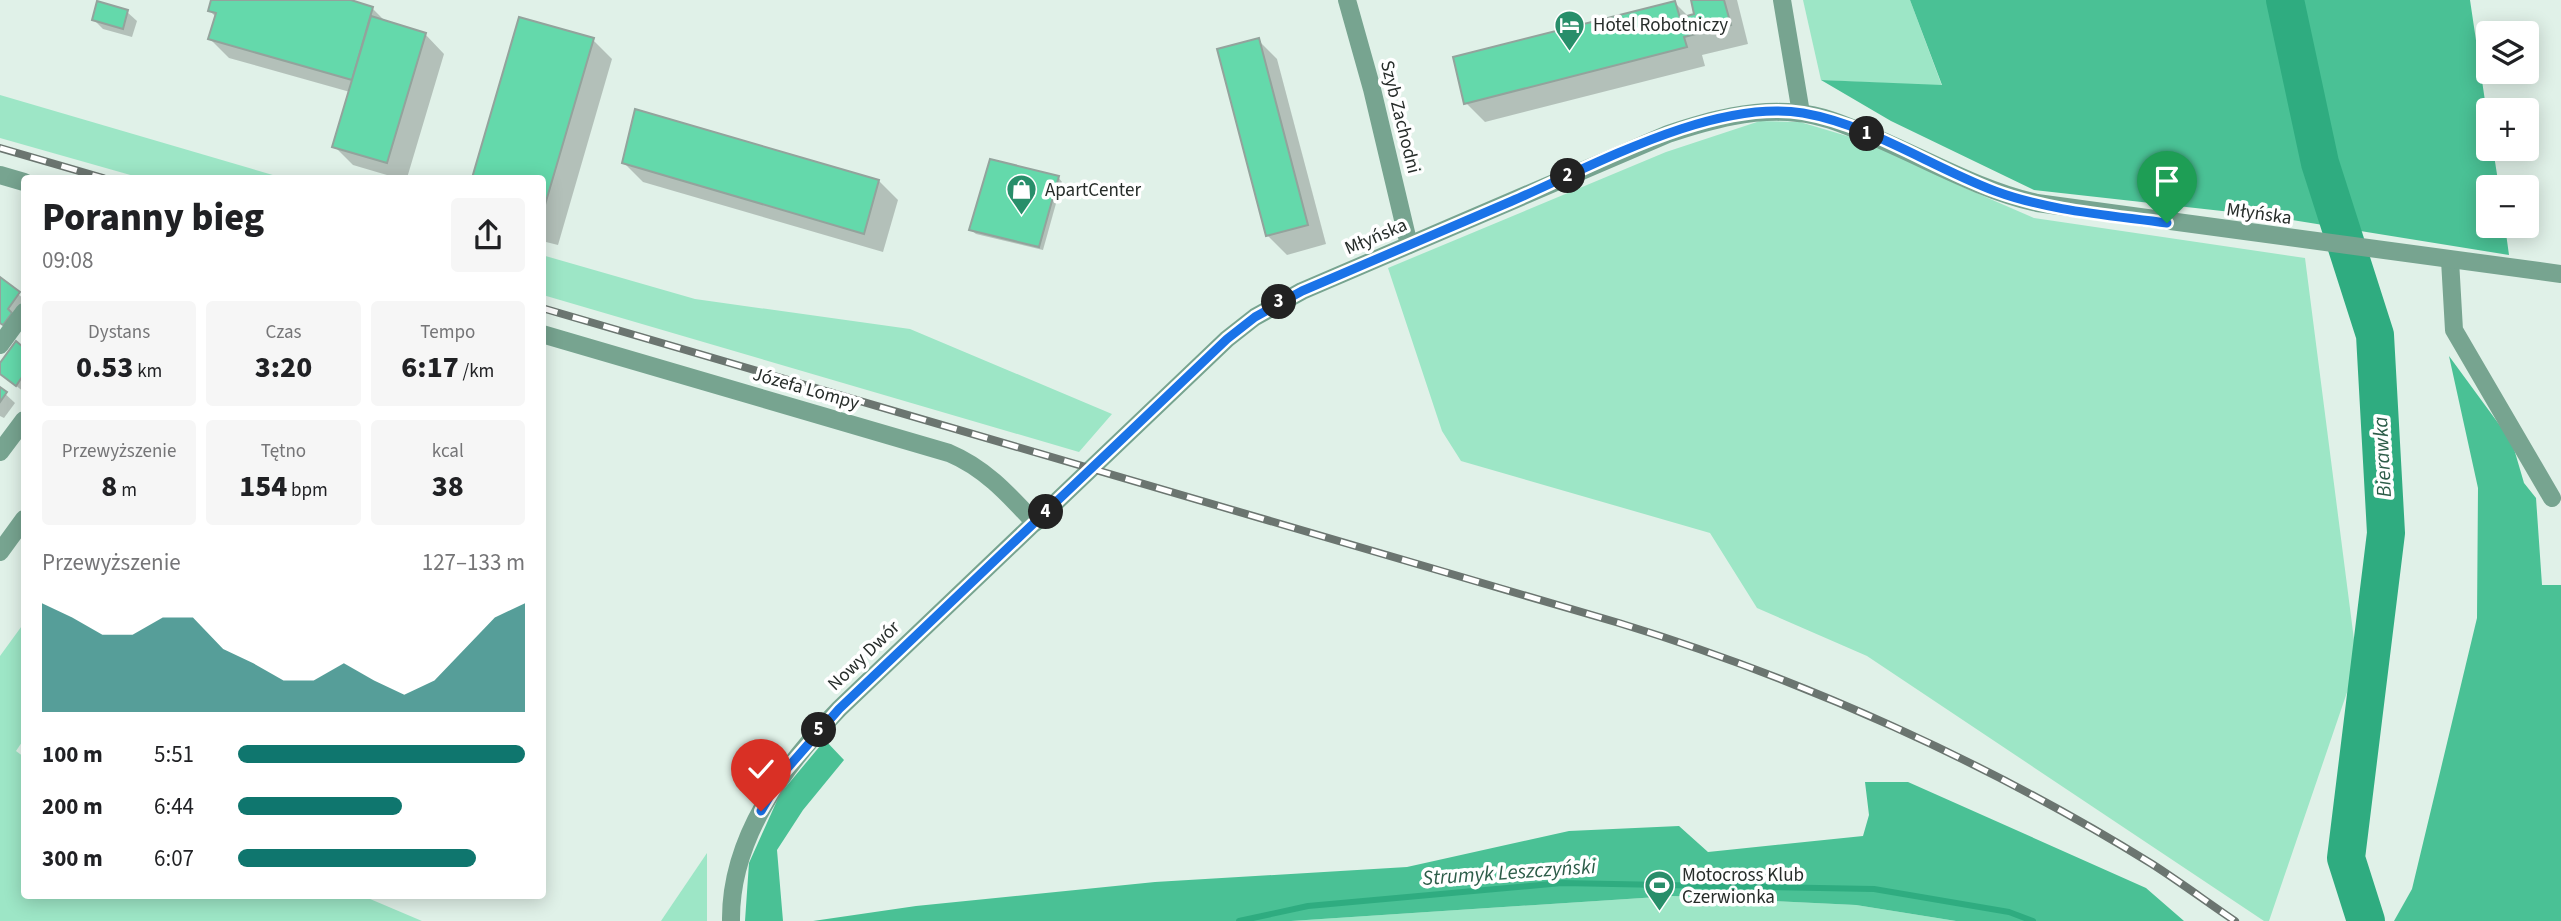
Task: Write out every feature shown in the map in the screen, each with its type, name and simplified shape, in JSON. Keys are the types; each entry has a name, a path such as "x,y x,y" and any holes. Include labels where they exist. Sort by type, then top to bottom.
{"street":[{"name":"Szyb Zachodni","path":"1348,0 1409,245"},
{"path":"1782,0 1801,113"},
{"name":"Młyńska","path":"1035,523 1227,339 1255,317 1302,291 1628,150 1694,125 1752,113 1801,113 1856,130 1975,183 2026,201 2076,210 2561,274"},
{"path":"0,174 21,181"},
{"path":"2450,260 2454,330 2552,498"},
{"path":"0,345 21,316"},
{"name":"Józefa Lompy","path":"546,335 949,453 978,468 1007,492 1035,523"},
{"path":"0,452 21,423"},
{"path":"0,552 21,523"},
{"name":"Nowy Dwór","path":"731,921 740,861 761,811 784,772 839,709 1035,523"}],"green space":[{"path":"1803,0 1910,0 1942,86 1821,80"},
{"path":"1910,0 2470,0 2476,40 2476,84 2482,84 2485,98 2476,98 2476,161 2495,161 2497,175 2476,175 2476,238 2507,238 2509,255 2267,216 2034,190 1891,121 1821,80 1942,85"},
{"path":"0,95 273,175 130,175 0,138"},
{"path":"1760,121 1800,122 1884,147 1958,185 2034,218 2305,258 2357,663 2269,921 2264,921 1867,656 1757,608 1710,533 1461,461 1442,431 1388,268 1666,152"},
{"path":"546,256 695,299 910,329 1112,414 1079,452 546,296"},
{"path":"2449,356 2512,442 2524,483 2536,498 2542,585 2561,585 2561,921 2394,921 2412,889 2477,618 2478,488"},
{"path":"21,627 21,744 16,751 21,755 21,899 370,899 422,921 0,921 0,656"},
{"path":"825,740 844,760 803,810 777,850 783,921 745,921 749,863 780,794"},
{"path":"1865,782 1908,782 2146,888 2184,921 1956,921 1856,905 1673,896 1291,921 813,921 916,906 1155,882 1407,867 1569,831 1679,826 1708,852 1863,836 1869,815"},
{"path":"707,853 707,921 661,921 665,915"},
{"name":"Motocross Klub Czerwionka","path":"1673,896 1856,905 1956,921 1291,921"}],"building":[{"path":"211,0 351,0 373,7 352,80 208,39 216,13 208,11"},
{"name":"Hotel Robotniczy","path":"1691,0 1724,0 1731,25 1684,37 1687,47 1464,104 1453,57 1675,1 1680,18 1694,14"},
{"path":"97,1 128,10 123,29 92,20"},
{"path":"371,16 426,33 387,163 332,147"},
{"path":"519,17 594,38 546,201 546,175 473,175"},
{"path":"1259,38 1308,225 1266,236 1217,49"},
{"path":"635,109 879,180 864,234 622,163"},
{"path":"990,159 1059,176 1039,247 969,230"},
{"path":"0,277 20,292 8,309 12,313 3,325 0,323"},
{"path":"16,341 21,345 21,378 16,386 0,374 0,363"},
{"path":"0,387 7,392 0,402"}],"waterway":[{"name":"Bierawka","path":"2285,0 2320,163 2375,335 2386,533 2346,858 2366,921"},
{"name":"Strumyk Leszczyński","path":"1239,921 1308,906 1562,883 1874,889 2009,912 2033,921"}],"railway":[{"path":"0,148 93,175"},
{"path":"546,309 1688,645 1826,697 1960,758 2090,827 2152,864 2235,921"}],"place":[{"name":"Hotel Robotniczy","path":"1570,52"},
{"name":"ApartCenter","path":"1022,217"},
{"name":"Motocross Klub Czerwionka","path":"1659,913"}],"route":[{"path":"761,811 784,772 839,709 1227,339 1255,317 1302,291 1628,150 1694,125 1731,116 1767,111 1801,113 1856,130 1987,188 2026,201 2167,223"}]}
